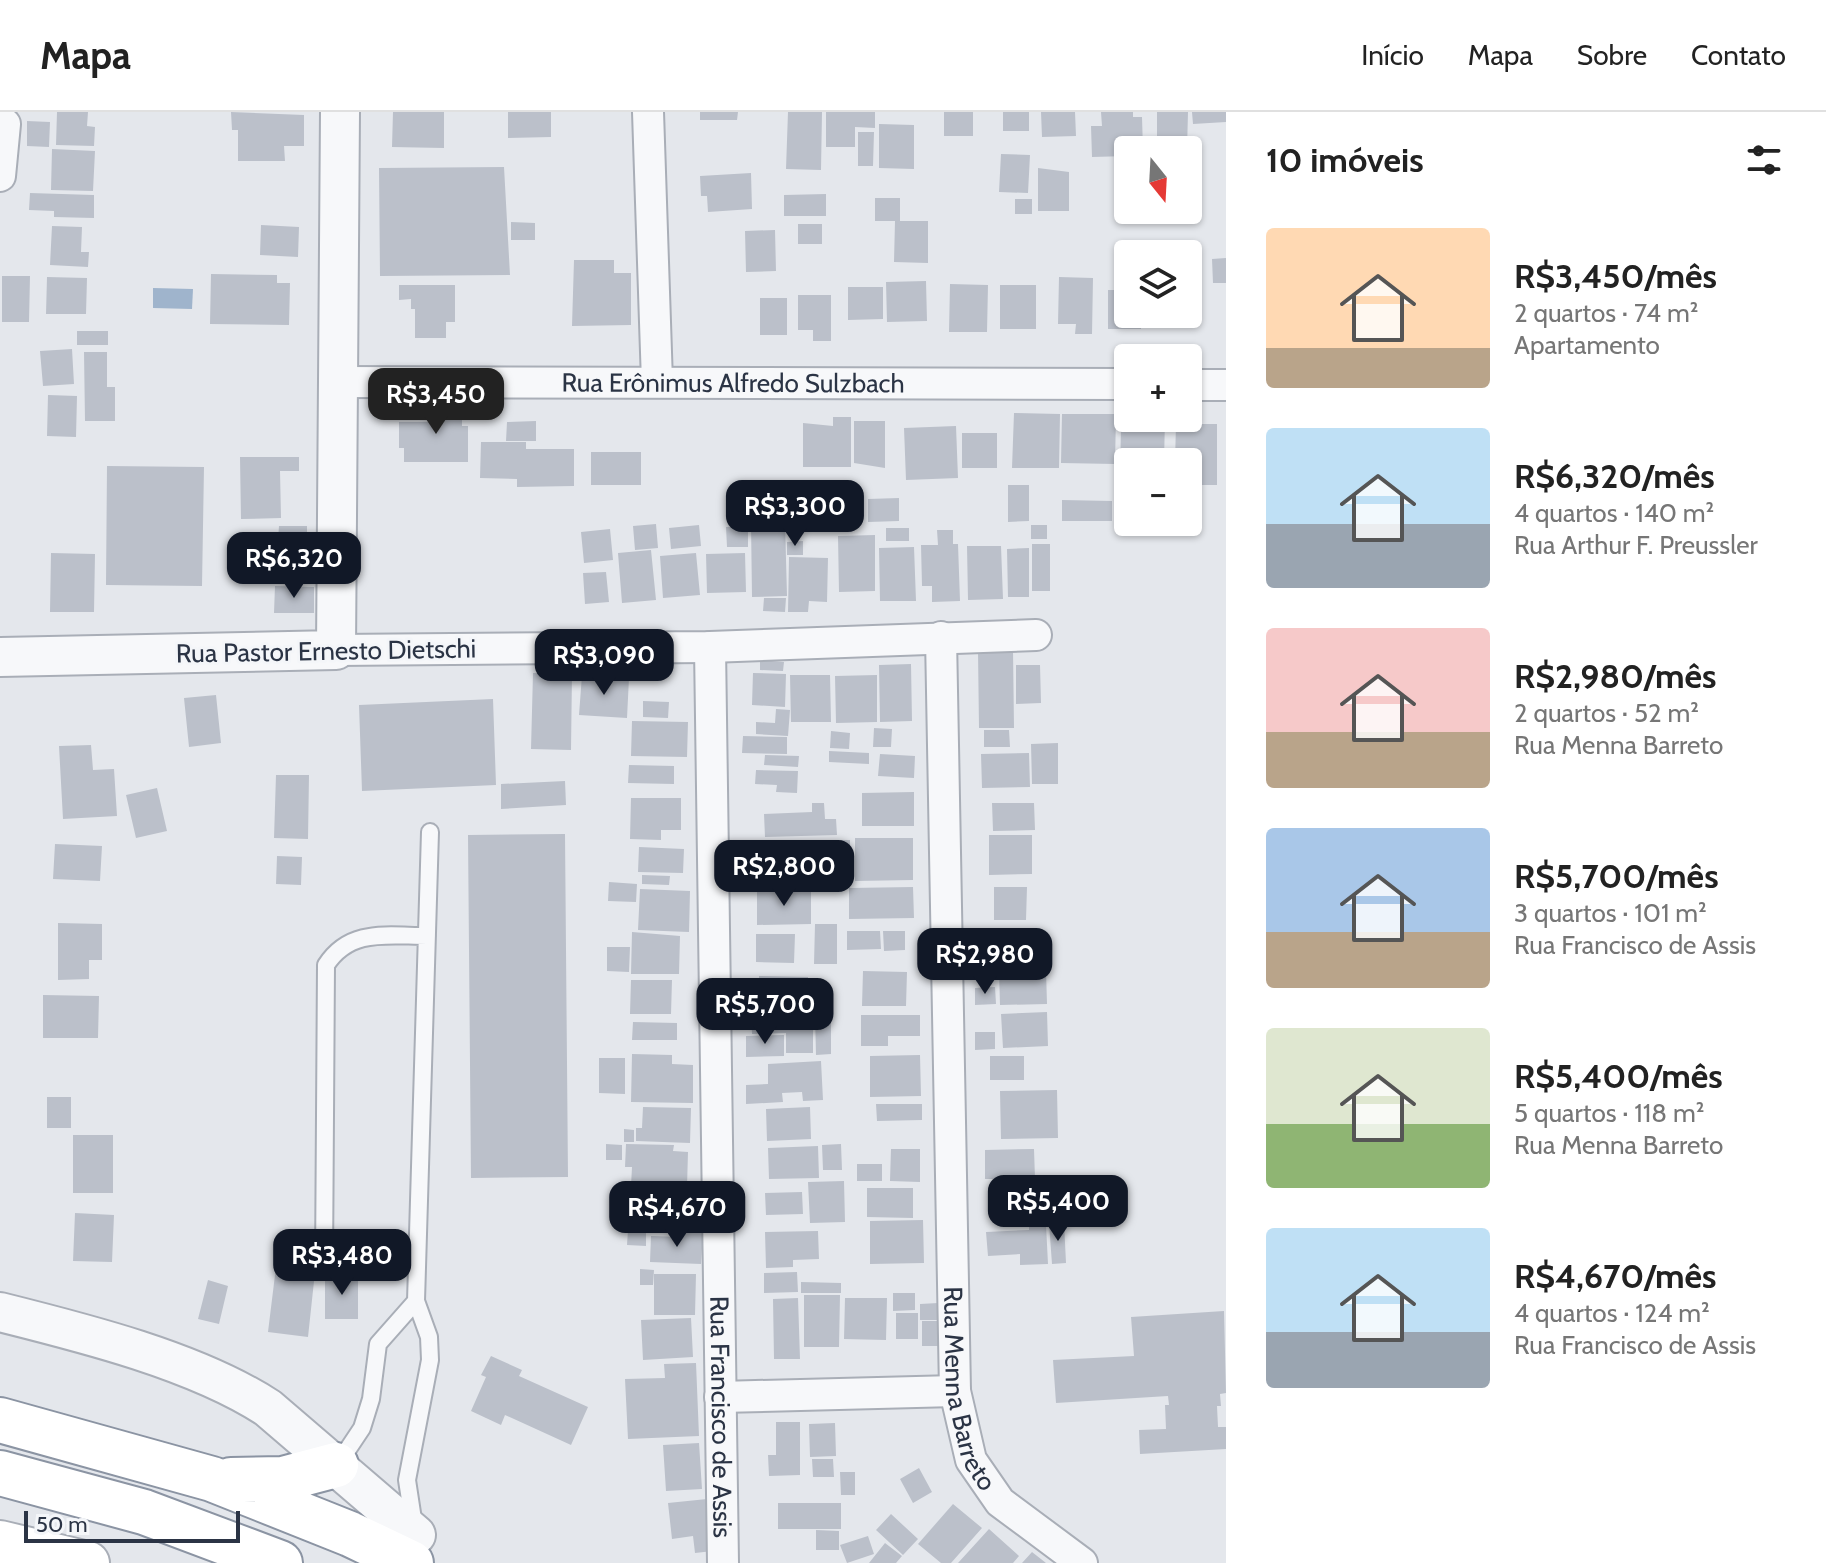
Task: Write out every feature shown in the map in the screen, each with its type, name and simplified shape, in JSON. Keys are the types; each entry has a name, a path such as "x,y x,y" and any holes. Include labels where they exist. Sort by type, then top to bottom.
{"highway":[{"path":"0,1420 212,1479 350,1534 423,1554"},
{"path":"212,1479 283,1479 336,1465"},
{"path":"0,1473 144,1512 280,1563"}],"main road":[{"path":"0,1542 85,1563"}],"street":[{"path":"336,650 340,112"},
{"path":"648,112 657,382"},
{"path":"0,176 5,124"},
{"name":"Rua Erônimus Alfredo Sulzbach","path":"337,382 1114,384"},
{"path":"1202,385 1226,385"},
{"name":"Rua Pastor Ernesto Dietschi","path":"0,657 710,647 1036,635"},
{"name":"Rua Menna Barreto","path":"941,637 955,1391 971,1460 1000,1502 1082,1563"},
{"name":"Rua Francisco de Assis","path":"710,647 723,1563"},
{"path":"0,1288 0,1312 141,1354 246,1393 336,1465 423,1554"},
{"path":"720,1397 955,1391"}],"lane":[{"path":"423,1554 407,1480 430,1360 429,1337 416,1301 430,832"},
{"path":"324,1266 326,965 338,946 359,939 427,936"},
{"path":"336,1465 362,1428 371,1399 378,1344 416,1301"}],"water":[{"path":"153,288 193,289 192,309 153,308"}],"building":[{"path":"57,112 88,112 87,126 95,127 94,146 56,145"},
{"path":"231,112 304,115 304,146 284,146 285,161 238,161 238,130 232,130"},
{"path":"393,112 444,112 444,148 392,147"},
{"path":"508,112 551,112 551,137 508,138"},
{"path":"700,112 738,112 737,120 700,120"},
{"path":"788,112 822,112 821,170 786,169"},
{"path":"826,112 875,112 875,128 855,127 855,147 826,147"},
{"path":"944,112 973,112 973,136 944,136"},
{"path":"1003,112 1029,112 1029,131 1003,131"},
{"path":"1041,112 1075,112 1076,136 1042,137"},
{"path":"1101,112 1133,112 1133,117 1142,117 1143,136 1114,136 1114,156 1092,157 1091,126 1102,126"},
{"path":"1157,112 1188,112 1187,136 1157,136"},
{"path":"1192,112 1226,112 1226,122 1193,124"},
{"path":"27,121 50,122 49,147 27,146"},
{"path":"879,124 914,125 914,169 879,168"},
{"path":"858,132 874,132 873,166 858,166"},
{"path":"52,149 95,151 93,191 51,190"},
{"path":"1001,154 1030,155 1028,193 999,192"},
{"path":"504,167 510,275 380,276 379,168"},
{"path":"1038,168 1069,172 1069,211 1038,211"},
{"path":"751,173 752,209 708,212 707,196 701,196 700,176"},
{"path":"30,193 94,195 94,218 54,217 54,211 29,210"},
{"path":"826,194 826,216 784,216 784,195"},
{"path":"875,198 900,198 900,221 928,221 928,263 894,262 895,221 875,221"},
{"path":"1015,199 1032,199 1032,214 1015,214"},
{"path":"511,222 535,223 535,240 511,240"},
{"path":"798,224 822,224 822,244 798,244"},
{"path":"261,225 299,227 298,257 260,255"},
{"path":"52,226 82,227 81,252 89,252 88,267 50,265"},
{"path":"775,230 776,271 746,272 745,231"},
{"path":"1226,258 1226,283 1213,283 1212,259"},
{"path":"574,260 614,260 614,273 631,273 631,325 572,326"},
{"path":"211,274 277,275 277,283 290,283 289,325 210,324"},
{"path":"2,276 30,276 29,322 2,322"},
{"path":"47,277 87,278 86,314 46,314"},
{"path":"1059,277 1093,278 1092,334 1075,334 1076,324 1058,324"},
{"path":"926,281 927,321 887,322 886,282"},
{"path":"950,284 988,285 987,332 949,332"},
{"path":"399,285 455,285 455,322 446,322 446,338 415,338 415,309 411,309 411,299 399,300"},
{"path":"1000,285 1036,285 1036,329 1000,329"},
{"path":"848,287 883,287 883,319 848,320"},
{"path":"1108,290 1114,290 1114,328 1141,329 1108,329"},
{"path":"798,295 831,295 831,341 813,341 813,330 798,330"},
{"path":"760,298 787,298 787,335 760,335"},
{"path":"77,331 108,331 108,345 77,345"},
{"path":"72,349 74,384 43,386 40,351"},
{"path":"84,352 107,352 107,387 115,387 115,421 85,421"},
{"path":"48,395 77,396 76,437 47,436"},
{"path":"430,402 462,402 462,426 468,426 468,462 404,462 404,448 399,448 399,422 429,422"},
{"path":"1014,413 1060,414 1059,468 1012,468"},
{"path":"1062,414 1114,414 1114,464 1061,463"},
{"path":"833,417 851,417 851,467 803,467 803,423 833,426"},
{"path":"536,421 536,441 506,441 507,422"},
{"path":"854,421 885,421 885,468 854,463"},
{"path":"1202,424 1217,424 1217,485 1202,485 1202,448 1175,448 1176,432 1202,432"},
{"path":"956,426 958,478 906,480 904,428"},
{"path":"1121,432 1165,432 1164,448 1121,448"},
{"path":"962,433 997,433 997,468 962,468"},
{"path":"481,442 526,442 526,449 574,449 574,486 517,487 517,479 480,478"},
{"path":"591,452 641,452 641,485 591,485"},
{"path":"240,457 299,457 299,471 280,471 281,518 241,519"},
{"path":"107,466 204,467 202,586 106,585"},
{"path":"1008,485 1029,485 1029,521 1008,522"},
{"path":"847,496 848,525 808,526 807,497"},
{"path":"899,498 899,521 868,522 868,499"},
{"path":"1062,500 1112,501 1112,521 1062,521"},
{"path":"785,522 787,596 752,597 751,523"},
{"path":"656,524 658,548 635,550 633,526"},
{"path":"699,525 701,546 671,549 669,528"},
{"path":"1031,525 1047,525 1047,539 1031,539"},
{"path":"279,526 307,526 307,540 278,540"},
{"path":"748,526 748,547 727,547 726,527"},
{"path":"886,528 909,528 909,541 886,541"},
{"path":"610,529 613,560 584,563 581,532"},
{"path":"937,530 953,530 953,544 958,544 960,601 932,602 932,586 922,586 921,545 938,545"},
{"path":"875,535 875,591 839,592 838,536"},
{"path":"803,541 803,555 787,555 787,542"},
{"path":"1032,544 1050,544 1050,591 1032,591"},
{"path":"279,545 314,546 313,572 278,571"},
{"path":"967,546 1001,546 1003,599 968,600"},
{"path":"914,547 916,601 880,601 879,548"},
{"path":"1029,548 1029,597 1008,597 1007,549"},
{"path":"651,550 656,600 622,603 618,553"},
{"path":"51,553 95,554 94,612 50,612"},
{"path":"696,553 700,595 663,598 660,556"},
{"path":"745,553 746,592 707,593 706,554"},
{"path":"789,557 828,558 827,602 809,601 808,612 788,612"},
{"path":"606,572 609,602 585,604 583,573"},
{"path":"275,586 314,587 314,613 274,613"},
{"path":"764,598 786,598 785,612 763,611"},
{"path":"1013,650 1014,728 979,728 978,651"},
{"path":"760,660 784,662 783,671 760,670"},
{"path":"911,664 912,721 880,722 879,665"},
{"path":"1016,665 1040,665 1041,703 1016,704"},
{"path":"533,673 572,673 571,750 531,749"},
{"path":"753,673 786,674 785,707 752,705"},
{"path":"582,675 629,678 627,718 579,715"},
{"path":"790,675 830,675 831,722 791,722"},
{"path":"877,675 877,722 836,723 835,676"},
{"path":"216,695 221,743 189,747 184,698"},
{"path":"493,699 496,785 362,791 359,705"},
{"path":"643,701 669,702 668,718 643,717"},
{"path":"776,709 790,710 788,736 756,734 756,722 775,723"},
{"path":"632,721 688,722 687,757 631,756"},
{"path":"874,728 892,729 891,747 873,747"},
{"path":"984,730 1009,730 1010,747 984,747"},
{"path":"831,731 850,733 849,749 830,748"},
{"path":"743,736 787,737 787,754 742,753"},
{"path":"1058,743 1058,784 1032,784 1031,744"},
{"path":"91,745 93,770 114,769 117,816 63,819 59,746"},
{"path":"829,751 869,753 869,764 829,762"},
{"path":"1029,753 1030,787 982,788 981,754"},
{"path":"880,754 915,756 914,778 878,776"},
{"path":"765,755 799,756 798,767 764,765"},
{"path":"629,765 674,766 674,784 628,783"},
{"path":"756,770 798,771 797,793 776,792 777,785 755,784"},
{"path":"276,775 309,775 308,839 274,838"},
{"path":"565,781 566,805 501,809 501,784"},
{"path":"157,788 167,831 136,838 126,795"},
{"path":"914,792 914,826 862,826 862,793"},
{"path":"631,798 681,798 681,830 661,830 661,840 630,839"},
{"path":"812,803 824,803 825,819 836,819 837,835 765,837 764,814 812,812"},
{"path":"992,803 1034,803 1035,830 993,831"},
{"path":"565,834 568,1177 471,1178 468,835"},
{"path":"989,835 1032,835 1032,874 989,875"},
{"path":"855,838 913,838 913,880 855,881"},
{"path":"826,840 850,840 850,862 826,862"},
{"path":"55,844 102,846 100,881 53,879"},
{"path":"639,847 684,849 683,873 638,872"},
{"path":"764,848 810,848 809,884 764,883"},
{"path":"277,856 302,857 301,885 276,884"},
{"path":"642,875 670,876 669,885 642,884"},
{"path":"609,882 637,884 636,902 608,901"},
{"path":"913,887 914,918 849,919 849,888"},
{"path":"994,887 1027,887 1026,920 994,920"},
{"path":"640,889 690,891 689,932 638,930"},
{"path":"757,891 811,891 811,924 757,925"},
{"path":"58,923 102,924 102,960 89,960 89,979 58,980"},
{"path":"815,924 837,924 837,964 814,964"},
{"path":"847,931 880,931 881,949 847,950"},
{"path":"883,931 905,931 905,950 884,951"},
{"path":"632,932 680,936 679,974 631,974"},
{"path":"989,933 1036,934 1036,964 989,964"},
{"path":"756,934 795,934 794,963 756,962"},
{"path":"607,947 630,947 629,972 607,971"},
{"path":"999,970 1046,970 1047,1004 1000,1005"},
{"path":"863,971 907,972 906,1006 862,1006"},
{"path":"759,976 808,977 808,993 814,993 814,1008 759,1007"},
{"path":"631,980 672,980 671,1014 630,1014"},
{"path":"995,987 996,1004 975,1005 975,988"},
{"path":"43,995 99,996 98,1038 43,1038"},
{"path":"1047,1012 1048,1046 1003,1048 1001,1014"},
{"path":"751,1013 813,1013 813,1053 786,1053 786,1033 752,1034"},
{"path":"815,1014 831,1014 831,1054 816,1055"},
{"path":"861,1015 920,1015 920,1036 888,1036 888,1046 861,1046"},
{"path":"633,1022 677,1023 677,1040 632,1040"},
{"path":"975,1032 995,1032 995,1049 975,1050"},
{"path":"784,1035 784,1056 746,1057 746,1036"},
{"path":"632,1054 672,1055 672,1064 693,1065 693,1103 631,1102"},
{"path":"920,1055 921,1096 870,1097 870,1056"},
{"path":"990,1056 1024,1056 1024,1080 990,1080"},
{"path":"599,1058 625,1058 625,1094 599,1093"},
{"path":"821,1061 823,1100 803,1101 802,1092 782,1093 783,1102 746,1104 746,1085 768,1084 768,1064"},
{"path":"1057,1090 1058,1138 1001,1139 1000,1091"},
{"path":"47,1097 71,1097 71,1128 47,1128"},
{"path":"876,1104 922,1104 922,1120 877,1121"},
{"path":"643,1107 691,1108 690,1143 636,1141 636,1128 642,1128"},
{"path":"810,1107 811,1139 767,1141 766,1109"},
{"path":"624,1129 634,1130 634,1142 624,1142"},
{"path":"73,1135 113,1135 113,1193 73,1193"},
{"path":"606,1144 622,1145 622,1160 606,1160"},
{"path":"626,1144 674,1145 673,1151 688,1152 687,1187 631,1186 632,1167 625,1167"},
{"path":"841,1144 842,1170 823,1170 822,1145"},
{"path":"818,1146 819,1178 769,1179 768,1148"},
{"path":"891,1149 920,1149 920,1182 890,1181"},
{"path":"1034,1149 1035,1179 985,1179 985,1150"},
{"path":"857,1164 882,1164 882,1181 857,1181"},
{"path":"844,1181 845,1222 810,1223 808,1182"},
{"path":"683,1188 704,1190 703,1205 682,1204"},
{"path":"867,1188 913,1188 913,1218 867,1217"},
{"path":"1002,1188 1043,1188 1043,1211 1002,1211"},
{"path":"647,1192 680,1194 679,1214 645,1213"},
{"path":"802,1192 803,1214 766,1215 765,1193"},
{"path":"75,1213 114,1215 112,1262 73,1261"},
{"path":"644,1215 686,1217 685,1228 643,1227"},
{"path":"923,1220 924,1263 870,1264 870,1221"},
{"path":"1064,1222 1066,1263 1052,1264 1049,1223"},
{"path":"1046,1225 1048,1264 1020,1265 1020,1254 988,1256 986,1232 1029,1230 1029,1226"},
{"path":"628,1230 646,1231 646,1246 627,1245"},
{"path":"818,1231 819,1259 793,1260 793,1267 766,1268 765,1232"},
{"path":"682,1232 703,1232 701,1264 650,1262 651,1236 682,1237"},
{"path":"281,1248 314,1252 313,1266 280,1263"},
{"path":"276,1267 315,1272 308,1337 268,1332"},
{"path":"640,1269 654,1270 653,1285 640,1285"},
{"path":"797,1272 798,1292 764,1293 764,1273"},
{"path":"358,1274 358,1319 325,1319 325,1275"},
{"path":"654,1274 696,1274 695,1315 654,1315"},
{"path":"208,1280 228,1286 219,1324 198,1319"},
{"path":"801,1282 841,1283 841,1293 801,1293"},
{"path":"893,1293 915,1293 915,1310 893,1311"},
{"path":"804,1295 840,1295 839,1347 804,1347"},
{"path":"798,1298 800,1359 774,1359 773,1299"},
{"path":"845,1298 887,1298 886,1340 844,1339"},
{"path":"938,1303 939,1320 920,1320 920,1304"},
{"path":"1224,1311 1226,1393 1220,1394 1221,1406 1217,1406 1218,1427 1226,1427 1226,1449 1140,1454 1139,1430 1166,1429 1165,1405 1169,1405 1168,1396 1056,1403 1053,1360 1134,1356 1131,1317"},
{"path":"896,1313 918,1313 918,1339 896,1339"},
{"path":"691,1318 693,1357 643,1360 641,1320"},
{"path":"922,1321 939,1321 939,1346 922,1346"},
{"path":"491,1356 522,1370 519,1376 588,1407 571,1445 505,1415 501,1425 471,1411 486,1377 481,1375"},
{"path":"696,1363 699,1436 628,1439 625,1379 665,1378 664,1364"},
{"path":"776,1422 800,1422 800,1475 769,1476 768,1455 776,1455"},
{"path":"835,1423 836,1456 810,1457 809,1424"},
{"path":"699,1443 702,1489 666,1491 663,1445"},
{"path":"812,1459 833,1459 834,1477 813,1477"},
{"path":"919,1468 932,1492 913,1503 900,1479"},
{"path":"840,1472 855,1472 855,1495 841,1495"},
{"path":"707,1499 713,1551 695,1553 693,1536 672,1539 668,1503"},
{"path":"778,1503 841,1503 841,1529 778,1529"},
{"path":"953,1504 982,1528 951,1563 941,1563 918,1544"},
{"path":"891,1514 918,1539 903,1555 876,1530"},
{"path":"989,1529 1019,1556 1013,1563 958,1563"},
{"path":"816,1530 839,1531 839,1550 816,1550"},
{"path":"868,1536 874,1554 847,1563 840,1545"},
{"path":"885,1543 902,1556 896,1563 869,1563"},
{"path":"1032,1552 1046,1563 1022,1563"}]}
